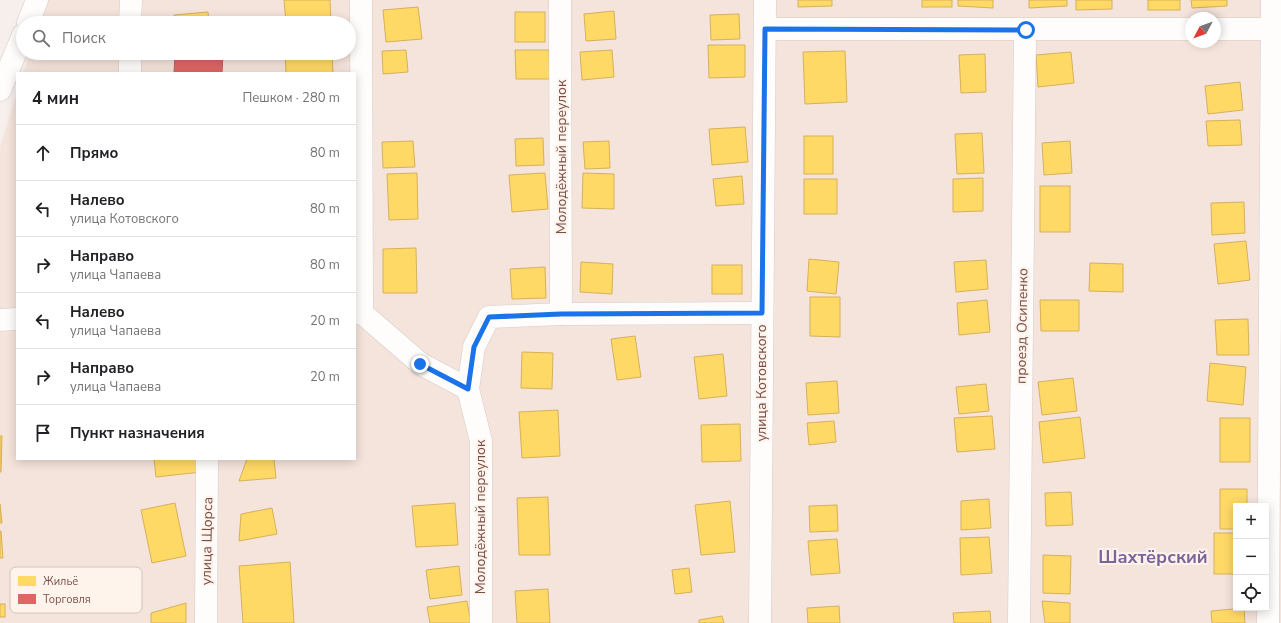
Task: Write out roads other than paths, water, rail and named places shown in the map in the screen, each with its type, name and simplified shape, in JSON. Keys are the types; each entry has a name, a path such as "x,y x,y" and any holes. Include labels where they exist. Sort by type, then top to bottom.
{"street":[{"path":"31,16 38,0"},
{"path":"130,16 131,0"},
{"path":"361,0 359,313 420,364 468,389 474,347 489,317 561,314 762,313"},
{"name":"Молодёжный переулок","path":"560,0 561,314"},
{"name":"улица Котовского","path":"760,623 766,0"},
{"path":"1268,623 1272,0"},
{"path":"765,29 1185,29"},
{"path":"1221,29 1272,29"},
{"name":"проезд Осипенко","path":"1019,623 1026,30"},
{"path":"0,90 16,52"},
{"path":"130,60 130,72"},
{"path":"0,320 16,319"},
{"name":"Молодёжный переулок","path":"468,389 481,440 481,623"},
{"name":"улица Щорса","path":"206,623 208,460"}],"district":[{"name":"Шахтёрский","path":"1153,557"}]}
